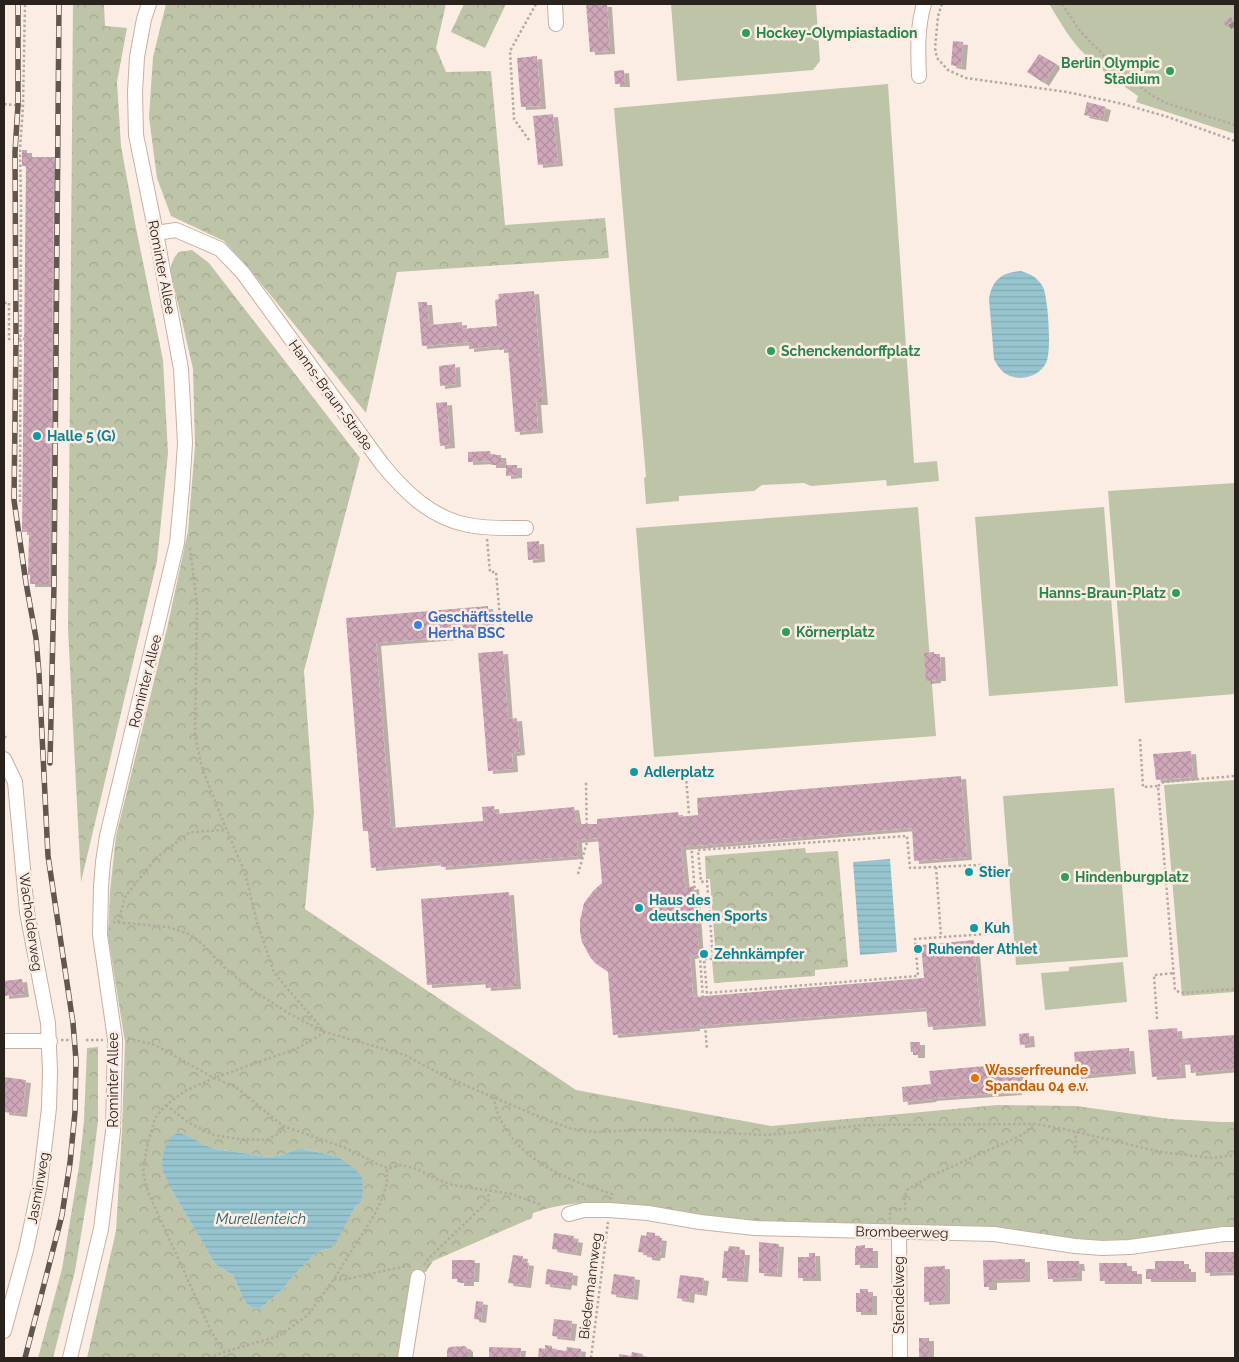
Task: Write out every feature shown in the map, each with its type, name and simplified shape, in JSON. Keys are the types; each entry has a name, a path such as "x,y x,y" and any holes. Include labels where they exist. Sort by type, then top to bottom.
{"street":[{"name":"Rominter Allee","path":"70,1358 101,1229 113,1131 115,1039 100,935 103,862 107,836 177,543 185,443 181,369 136,135 134,92 137,57 141,32 149,4"},
{"path":"556,4 556,24"},
{"path":"919,76 919,25 924,4"},
{"name":"Hanns-Braun-Straße","path":"156,233 176,230 220,248 243,274 369,446 397,481 426,508 453,521 469,526 526,528"},
{"name":"Wacholderweg","path":"4,759 15,782 27,912 50,1041"},
{"path":"4,1041 50,1041"},
{"name":"Jasminweg","path":"4,1331 26,1250 40,1184 49,1108 50,1041"},
{"name":"Brombeerweg","path":"569,1214 584,1210 609,1210 648,1213 700,1222 754,1228 994,1234 1102,1248 1130,1247 1235,1234"},
{"name":"Stendelweg","path":"899,1232 900,1358"},
{"path":"406,1358 418,1277"}],"path":[{"path":"20,502 23,339 20,149 23,106 24,4"},
{"path":"529,140 514,119 510,51 536,4"},
{"path":"942,4 938,16 935,48 937,58 948,70 966,78 1067,92 1123,104 1168,117 1235,141"},
{"path":"1062,4 1080,31 1092,44 1116,68 1151,95 1166,103 1235,125"},
{"path":"4,104 23,106"},
{"path":"4,303 9,303 9,339 23,339"},
{"path":"485,527 490,572 496,572 502,642"},
{"path":"190,542 197,604 196,737 204,770 226,830 245,872 257,922 274,973 325,1032"},
{"path":"1140,739 1143,787 1158,786 1164,782 1235,776"},
{"path":"686,776 707,1050"},
{"path":"578,874 588,842 586,780"},
{"path":"1158,786 1175,990 1181,993 1235,989"},
{"path":"118,922 125,897 156,858 190,832 226,830"},
{"path":"692,849 907,836 910,868 981,865"},
{"path":"698,850 701,882 707,881 713,958 704,960 707,993"},
{"path":"936,867 941,937"},
{"path":"113,922 168,927 189,934 249,988 290,1014 325,1032 405,1055 493,1097 572,1129 596,1132 675,1130 762,1135 864,1125 1036,1124 1160,1152 1212,1158 1235,1155"},
{"path":"703,994 918,976 915,939 986,934"},
{"path":"1157,1019 1154,974 1174,973"},
{"path":"225,1358 224,1352 211,1331 148,1192 143,1172 147,1146 155,1118 166,1105 185,1091 214,1078 298,1048 325,1032"},
{"path":"128,1038 155,1045 214,1078 236,1087 283,1126 343,1147 372,1162 387,1168 401,1165 417,1169 453,1185 512,1194 541,1205"},
{"path":"86,1040 103,1040"},
{"path":"493,1097 499,1116 510,1135 530,1156 564,1176 612,1194 611,1199"},
{"path":"166,1105 189,1122 214,1134 238,1139 266,1140 280,1133 283,1126"},
{"path":"890,1209 905,1209 905,1195 908,1189 929,1177 1022,1135 1036,1124"},
{"path":"1075,1153 1076,1132"},
{"path":"209,1358 279,1336 308,1315 334,1279 376,1212 384,1196 387,1183 387,1168"},
{"path":"334,1279 342,1280 412,1265 424,1267 429,1258 488,1201 489,1191"},
{"name":"Biedermannweg","path":"591,1358 608,1216"}],"green space":[{"path":"73,4 104,4 105,26 127,28 117,82 121,146 163,360 168,453 157,561 81,882 68,629"},
{"path":"166,4 446,4 436,48 446,72 491,71 505,225 605,218 609,258 397,272 366,413 247,266 224,241 171,216 157,178 149,117 153,57"},
{"path":"464,4 506,4 485,48 451,32"},
{"name":"Hockey-Olympiastadion","path":"671,4 816,4 820,61 813,70 677,81"},
{"name":"Berlin Olympic Stadium","path":"1049,4 1235,4 1235,134 1136,102 1138,96 1083,53"},
{"name":"Schenckendorffplatz","path":"888,84 914,463 937,461 939,481 887,486 886,480 811,486 804,483 762,485 754,491 679,496 679,501 646,504 644,478 646,477 614,108"},
{"path":"192,250 209,263 360,458 304,671 314,812 305,909 576,1090 771,1126 997,1105 1076,1106 1170,1119 1235,1122 1235,1228 1126,1242 1092,1241 1012,1231 773,1223 583,1203 570,1204 533,1213 532,1218 433,1261 426,1272 412,1271 399,1358 87,1358 116,1231 122,1130 125,1042 108,936 110,891 116,836 168,624 188,531 195,446 193,369 170,269 174,258 179,252","holes":["202,1144 216,1149 269,1157 283,1155 296,1149 303,1149 336,1156 361,1202 354,1209 330,1249 322,1250 315,1254 283,1289 260,1309 252,1308 244,1301 233,1275 215,1264 171,1189"]},
{"name":"Hanns-Braun-Platz","path":"1235,483 1235,694 1125,703 1108,491"},
{"name":"Körnerplatz","path":"918,507 936,736 654,757 636,528"},
{"path":"1104,507 1118,686 989,696 975,517"},
{"path":"1235,780 1235,992 1182,996 1164,785"},
{"name":"Hindenburgplatz","path":"1114,788 1128,957 1016,965 1003,796"},
{"path":"805,848 806,853 838,851 848,967 815,970 815,976 714,983 712,960 716,960 710,879 706,879 705,856"},
{"path":"1123,962 1127,1002 1045,1010 1041,973 1069,971 1069,967"},
{"path":"98,1047 98,1121 75,1271 53,1358 38,1358 62,1269 79,1167 84,1121 87,1048"}],"water":[{"path":"1021,271 1034,277 1043,287 1049,325 1049,348 1046,363 1039,372 1029,377 1017,378 1002,371 994,359 989,299 990,292 999,278 1008,273"},
{"path":"890,859 897,952 860,955 853,862"},
{"name":"Murellenteich","path":"178,1133 216,1149 269,1157 283,1155 296,1149 336,1156 354,1168 362,1177 363,1191 361,1202 354,1209 335,1244 330,1249 322,1250 315,1254 283,1289 260,1309 252,1308 244,1301 233,1275 215,1264 171,1189 163,1171 162,1160 166,1145 170,1137"}],"building":[{"path":"586,4 607,4 610,51 590,52"},
{"path":"1231,17 1234,21 1226,26 1223,22"},
{"path":"953,41 963,42 961,67 951,65"},
{"path":"1039,54 1056,64 1044,83 1027,72"},
{"path":"537,56 541,106 521,107 517,58"},
{"path":"624,70 625,84 615,84 614,71"},
{"path":"1087,102 1106,107 1103,119 1084,115"},
{"path":"553,114 558,163 538,165 533,116"},
{"name":"Halle 5 (G)","path":"22,150 27,150 27,157 55,157 49,584 30,584 30,575 28,575 29,532 22,532 26,166 22,166"},
{"path":"534,291 543,402 536,402 538,430 515,432 508,349 499,350 499,346 469,349 469,342 422,346 418,302 427,302 429,325 462,322 462,329 497,326 495,300 499,299 498,294"},
{"path":"455,364 456,384 440,386 439,366"},
{"path":"447,402 450,445 440,446 436,403"},
{"path":"490,451 491,455 501,455 502,465 491,465 491,461 468,462 468,452"},
{"path":"506,465 517,465 517,475 506,476"},
{"path":"539,541 540,559 528,560 527,542"},
{"name":"Haus des deutschen Sports","path":"488,606 490,634 376,643 391,828 483,821 482,807 494,806 495,814 574,807 577,824 597,824 597,819 678,812 679,817 698,815 697,798 961,776 967,857 914,861 912,828 681,847 685,888 694,886 699,954 690,956 693,997 924,978 921,945 974,940 981,1023 928,1027 926,1008 695,1026 695,1028 613,1035 608,972 590,957 582,942 580,932 580,921 584,903 602,883 598,838 577,840 578,856 441,867 440,862 371,868 368,831 363,831 346,618"},
{"path":"503,651 508,719 517,718 520,752 512,753 513,769 488,771 478,653"},
{"path":"934,652 934,654 940,654 941,678 926,681 924,653"},
{"path":"1191,751 1193,777 1156,780 1153,754"},
{"path":"509,892 516,986 486,988 485,981 427,985 421,899"},
{"path":"22,979 24,994 4,996 4,981"},
{"path":"1177,1028 1178,1039 1235,1035 1235,1069 1191,1073 1190,1061 1180,1062 1181,1075 1152,1077 1148,1030"},
{"path":"1029,1033 1030,1044 1020,1045 1019,1034"},
{"path":"910,1042 920,1042 920,1055 913,1055"},
{"path":"1129,1048 1131,1071 1076,1076 1074,1052"},
{"name":"Wasserfreunde Spandau 04 e.v.","path":"985,1066 986,1070 1019,1067 1020,1084 1017,1084 1017,1092 931,1098 903,1102 902,1087 931,1084 929,1071"},
{"path":"4,1077 26,1080 22,1114 4,1112"},
{"path":"647,1232 655,1233 655,1237 662,1238 660,1255 656,1255 655,1258 647,1257 647,1253 638,1252 641,1235 646,1236"},
{"path":"554,1233 574,1236 573,1239 578,1240 576,1253 552,1249"},
{"path":"759,1242 779,1244 777,1274 759,1273"},
{"path":"865,1245 865,1248 873,1248 873,1265 855,1265 856,1246"},
{"path":"729,1246 740,1247 739,1252 745,1252 743,1279 722,1278 724,1251 728,1251"},
{"path":"1205,1252 1235,1252 1235,1272 1205,1273"},
{"path":"809,1253 815,1253 816,1278 798,1278 798,1257 809,1257"},
{"path":"513,1255 523,1256 522,1262 529,1263 526,1285 508,1283"},
{"path":"1025,1259 1025,1279 992,1280 992,1287 984,1287 983,1260"},
{"path":"452,1260 475,1260 474,1279 469,1279 469,1283 459,1283 459,1279 452,1279"},
{"path":"1047,1261 1079,1261 1080,1268 1077,1268 1077,1278 1048,1279"},
{"path":"1155,1261 1184,1261 1184,1269 1191,1269 1191,1279 1146,1279 1146,1269 1155,1269"},
{"path":"1099,1263 1127,1263 1127,1271 1137,1271 1137,1281 1100,1281"},
{"path":"945,1266 945,1301 924,1302 924,1267"},
{"path":"547,1269 573,1273 572,1283 567,1282 566,1287 545,1284"},
{"path":"614,1274 635,1277 633,1297 611,1294"},
{"path":"680,1275 704,1278 702,1293 690,1291 689,1300 677,1298"},
{"path":"860,1289 868,1289 868,1293 872,1293 872,1312 856,1312 856,1293 860,1293"},
{"path":"476,1301 483,1302 481,1320 474,1319"},
{"path":"554,1319 572,1321 570,1338 552,1336"},
{"path":"919,1338 929,1338 929,1357 919,1357"},
{"path":"545,1345 552,1346 552,1349 566,1351 567,1347 581,1349 580,1358 538,1358 539,1348 545,1349"},
{"path":"465,1346 468,1349 468,1358 447,1358 449,1347"},
{"path":"489,1347 521,1348 520,1358 489,1358"},
{"path":"632,1352 643,1354 642,1358 619,1358 619,1354 631,1356"}],"railway":[{"path":"18,4 18,105 15,152 16,339 14,500 36,638 48,856 73,1023 76,1060 75,1112 62,1215 25,1358"},
{"path":"50,763 54,585 59,4"}],"place":[{"name":"Hockey-Olympiastadion","path":"746,33"},
{"name":"Berlin Olympic Stadium","path":"1170,71"},
{"name":"Schenckendorffplatz","path":"771,351"},
{"name":"Halle 5 (G)","path":"37,436"},
{"name":"Hanns-Braun-Platz","path":"1176,593"},
{"name":"Geschäftsstelle Hertha BSC","path":"418,625"},
{"name":"Körnerplatz","path":"786,632"},
{"name":"Adlerplatz","path":"634,772"},
{"name":"Stier","path":"969,872"},
{"name":"Hindenburgplatz","path":"1065,877"},
{"name":"Haus des deutschen Sports","path":"639,908"},
{"name":"Kuh","path":"974,928"},
{"name":"Ruhender Athlet","path":"918,949"},
{"name":"Zehnkämpfer","path":"704,954"},
{"name":"Wasserfreunde Spandau 04 e.v.","path":"975,1078"}]}
